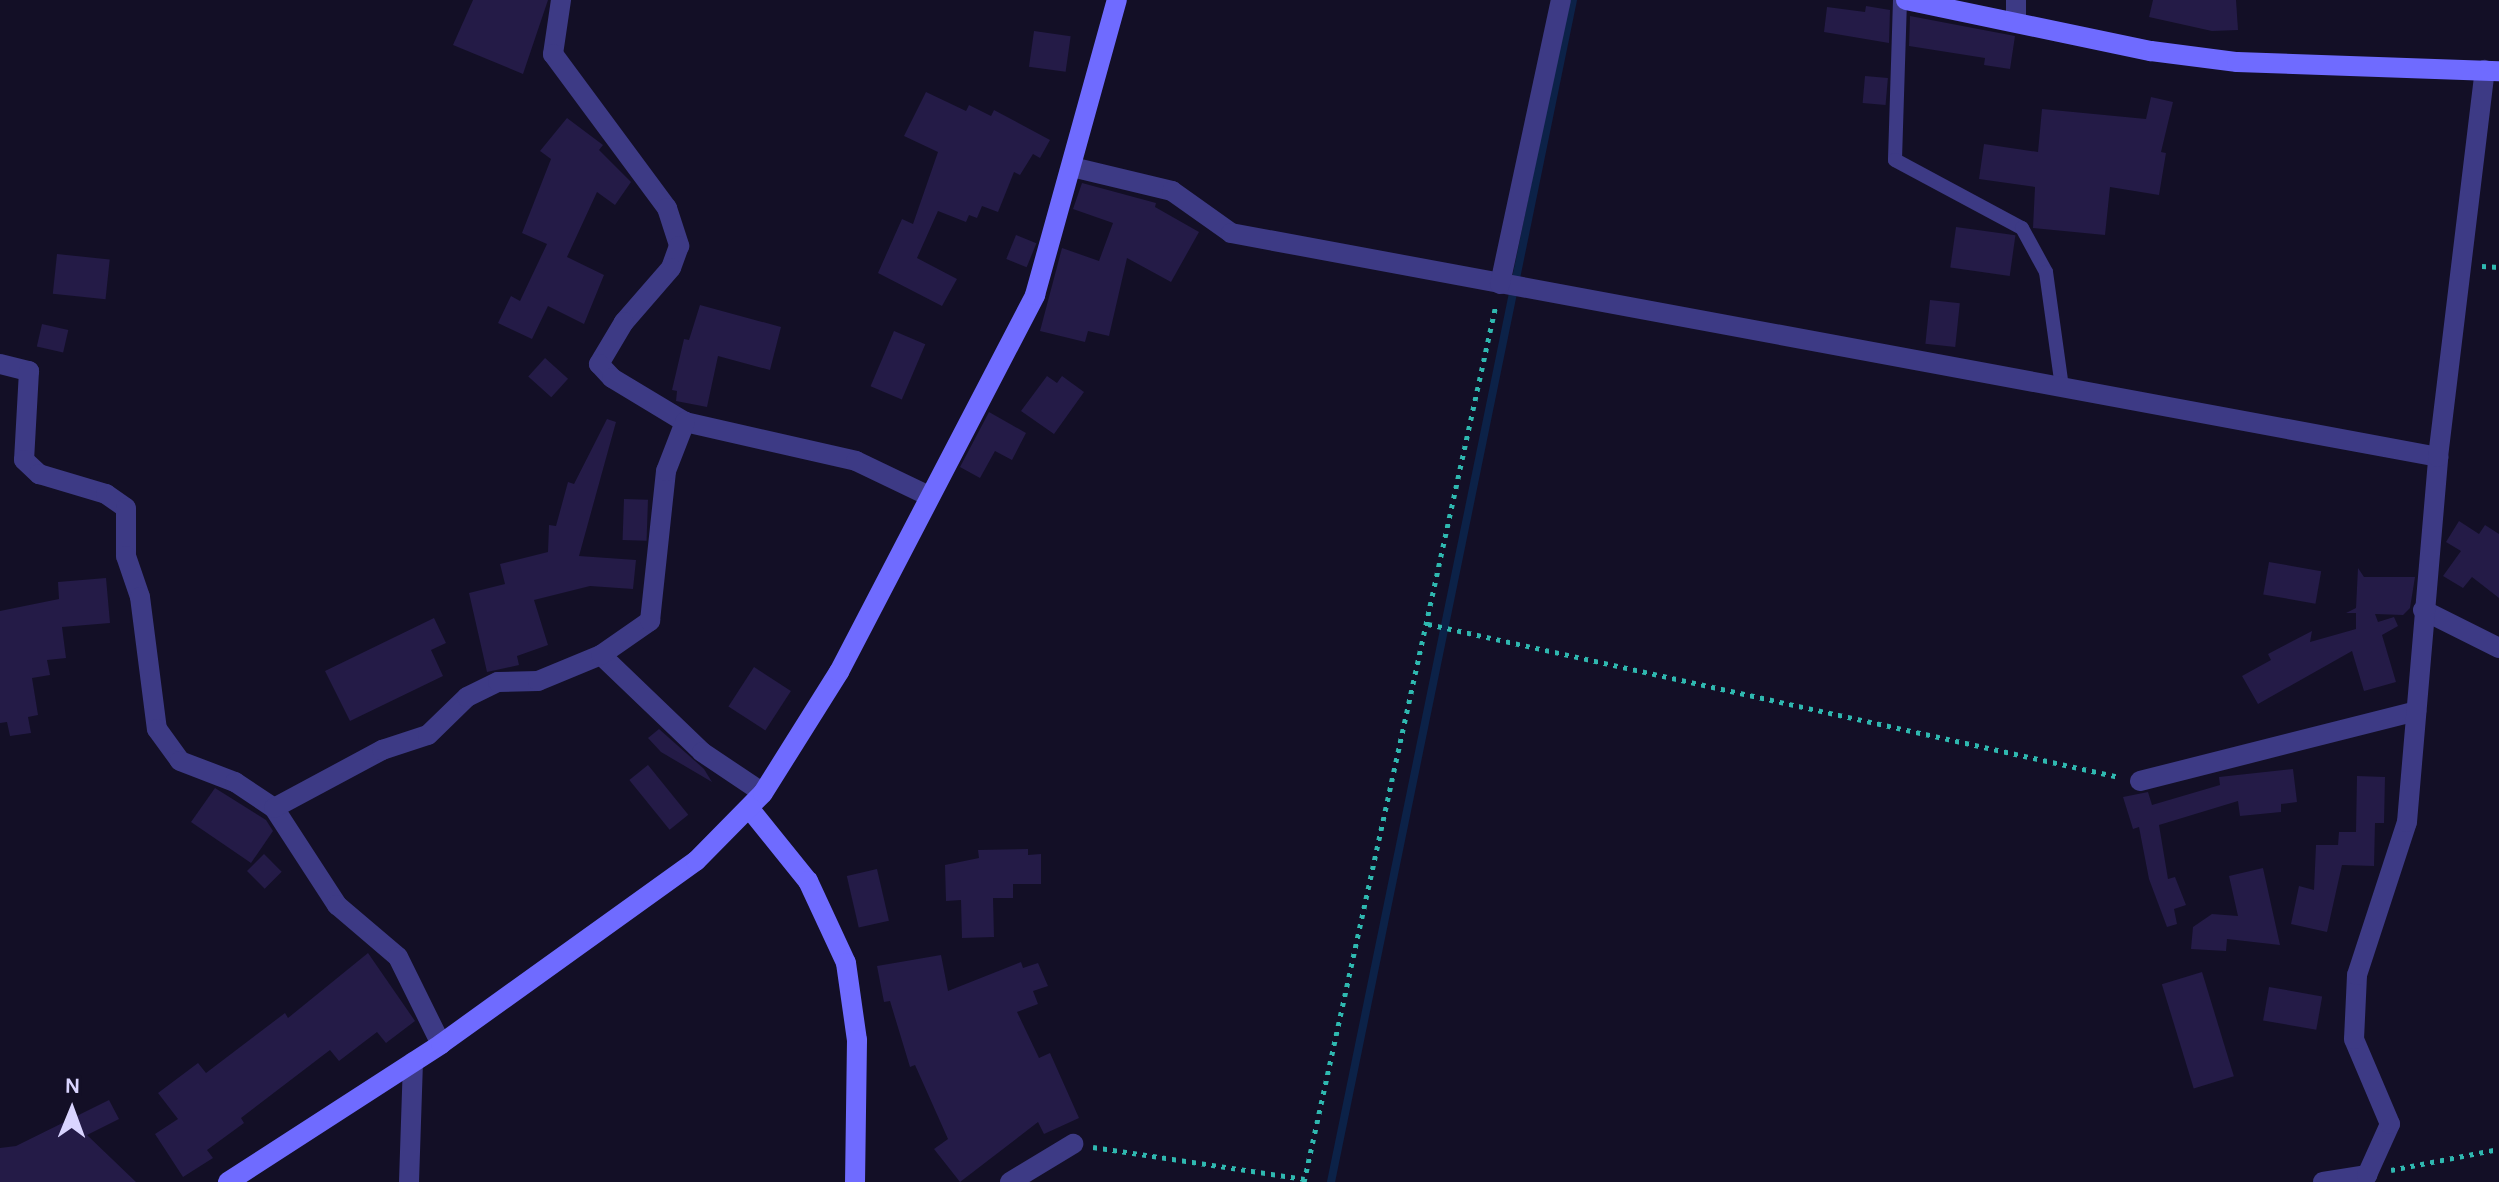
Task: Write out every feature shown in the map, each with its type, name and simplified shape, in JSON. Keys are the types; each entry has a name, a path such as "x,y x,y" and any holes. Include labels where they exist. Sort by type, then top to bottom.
{"street":[{"path":"561,0 553,54 667,208 679,246 671,268 624,322 599,364 612,378 685,422 856,461 929,496"},
{"path":"228,1182 441,1044 696,861 756,801 839,672 1035,295 1117,0"},
{"path":"1500,284 1561,0"},
{"path":"1903,0 2151,51 2237,62 2492,70 2438,457 2407,822 2357,975 2354,1039 2390,1124 2367,1175 2323,1182"},
{"path":"2016,0 2016,22"},
{"path":"1072,167 1172,191 1231,233 2438,457"},
{"path":"0,364 29,371 24,460 39,474 106,494 126,508 126,556 140,597 157,729 180,761 235,782 274,808 337,905 398,957 441,1044"},
{"path":"274,808 382,750 428,735 467,697 498,682 538,681 601,655 650,621 666,471 685,422"},
{"path":"2423,610 2499,648"},
{"path":"601,655 756,801 808,881 846,963 857,1040 855,1182"},
{"path":"2140,781 2416,711"},
{"path":"409,1182 413,1062"},
{"path":"1010,1182 1073,1144"}],"lane":[{"path":"1903,0 1895,160 2022,228 2046,272 2062,388"}],"path":[{"path":"1073,1144 1304,1181 1500,284"},
{"path":"1428,624 2140,781"},
{"path":"2367,1175 2499,1149"}],"building":[{"path":"473,0 548,0 523,74 453,45"},
{"path":"2153,0 2236,0 2238,30 2212,31 2149,17"},
{"path":"1866,6 1890,10 1889,43 1824,32 1827,7 1865,12"},
{"path":"1910,16 2015,36 2010,69 1984,65 1985,58 1909,46"},
{"path":"1034,31 1071,36 1066,72 1029,67"},
{"path":"1865,76 1888,78 1886,105 1863,103"},
{"path":"926,92 966,111 969,105 991,116 994,110 1050,140 1040,158 1033,154 1020,175 1014,172 998,212 982,206 977,218 969,215 966,222 938,211 917,258 957,279 942,306 878,273 902,219 913,224 938,152 904,136"},
{"path":"2151,97 2173,102 2161,152 2166,153 2159,195 2110,187 2105,235 2033,228 2035,187 1979,179 1984,144 2038,152 2042,109 2146,119"},
{"path":"567,118 603,145 599,150 631,182 615,205 597,192 567,257 604,275 584,324 548,306 532,339 498,323 511,296 520,301 547,244 522,233 551,159 540,151"},
{"path":"1082,183 1156,203 1155,207 1199,232 1171,282 1127,258 1109,336 1088,331 1085,342 1040,331 1062,248 1099,261 1113,223 1073,209"},
{"path":"1956,227 2015,235 2010,276 1950,268"},
{"path":"1016,235 1036,243 1027,267 1006,259"},
{"path":"57,254 110,260 106,299 53,294"},
{"path":"1930,300 1960,303 1955,347 1925,344"},
{"path":"700,305 781,327 770,370 718,356 707,407 676,401 677,391 672,390 684,339 689,340"},
{"path":"42,324 68,330 63,352 37,346"},
{"path":"894,331 925,344 902,400 871,386"},
{"path":"545,358 568,379 551,397 528,377"},
{"path":"1047,376 1057,383 1062,376 1084,392 1054,434 1021,411"},
{"path":"989,412 1026,433 1012,460 995,451 980,478 960,467"},
{"path":"607,419 616,422 579,556 636,560 633,589 590,586 534,600 548,645 517,656 519,665 487,672 469,593 505,584 500,564 548,552 549,525 556,526 568,482 574,484"},
{"path":"624,499 648,500 647,541 623,540"},
{"path":"2459,521 2479,534 2485,525 2499,534 2499,598 2472,577 2463,588 2443,576 2461,551 2446,542"},
{"path":"2269,562 2321,571 2315,604 2263,594"},
{"path":"2358,568 2364,577 2415,577 2410,608 2403,615 2375,614 2378,622 2394,617 2398,626 2382,635 2396,682 2364,691 2352,651 2258,704 2242,676 2271,660 2268,654 2312,631 2310,642 2356,629 2356,613 2346,613 2356,608"},
{"path":"106,578 110,623 62,627 66,658 47,660 50,675 32,678 38,715 28,717 31,733 10,736 7,722 0,723 0,611 59,599 58,582"},
{"path":"434,618 446,643 431,650 443,676 350,721 325,671"},
{"path":"754,667 791,691 765,730 728,706"},
{"path":"659,729 704,769 712,782 661,752 648,738"},
{"path":"648,765 688,815 670,830 629,780"},
{"path":"2293,769 2297,802 2281,804 2281,812 2240,816 2238,801 2159,825 2168,879 2175,877 2186,905 2174,909 2177,924 2167,927 2149,879 2139,827 2133,829 2123,797 2148,792 2152,805 2220,785 2219,777"},
{"path":"2357,776 2385,777 2384,823 2375,823 2374,866 2342,865 2327,932 2291,924 2299,886 2314,890 2316,845 2338,845 2339,832 2356,832"},
{"path":"215,788 266,820 273,831 251,863 191,822"},
{"path":"1028,849 1028,855 1041,854 1041,884 1013,884 1013,898 993,898 994,937 962,938 961,900 946,901 945,865 979,858 978,850"},
{"path":"264,854 282,872 265,889 247,871"},
{"path":"2263,868 2280,945 2227,939 2226,951 2191,949 2193,927 2212,914 2238,916 2229,876"},
{"path":"877,869 889,921 859,928 847,876"},
{"path":"368,953 415,1021 386,1043 377,1032 339,1061 330,1050 241,1118 244,1123 207,1150 213,1158 183,1177 155,1134 178,1119 158,1093 198,1063 206,1073 285,1013 288,1018"},
{"path":"941,955 948,991 1021,962 1023,968 1038,963 1048,986 1033,991 1038,1004 1017,1012 1039,1058 1050,1053 1079,1118 1044,1134 1038,1122 960,1182 934,1149 948,1139 915,1065 910,1067 890,1001 884,1002 877,966"},
{"path":"2202,972 2234,1076 2194,1089 2162,984"},
{"path":"2269,987 2322,996 2316,1030 2263,1020"},
{"path":"109,1100 119,1119 87,1135 136,1182 0,1182 0,1148 16,1146"}],"waterway":[{"path":"1331,1182 1573,0"}]}
